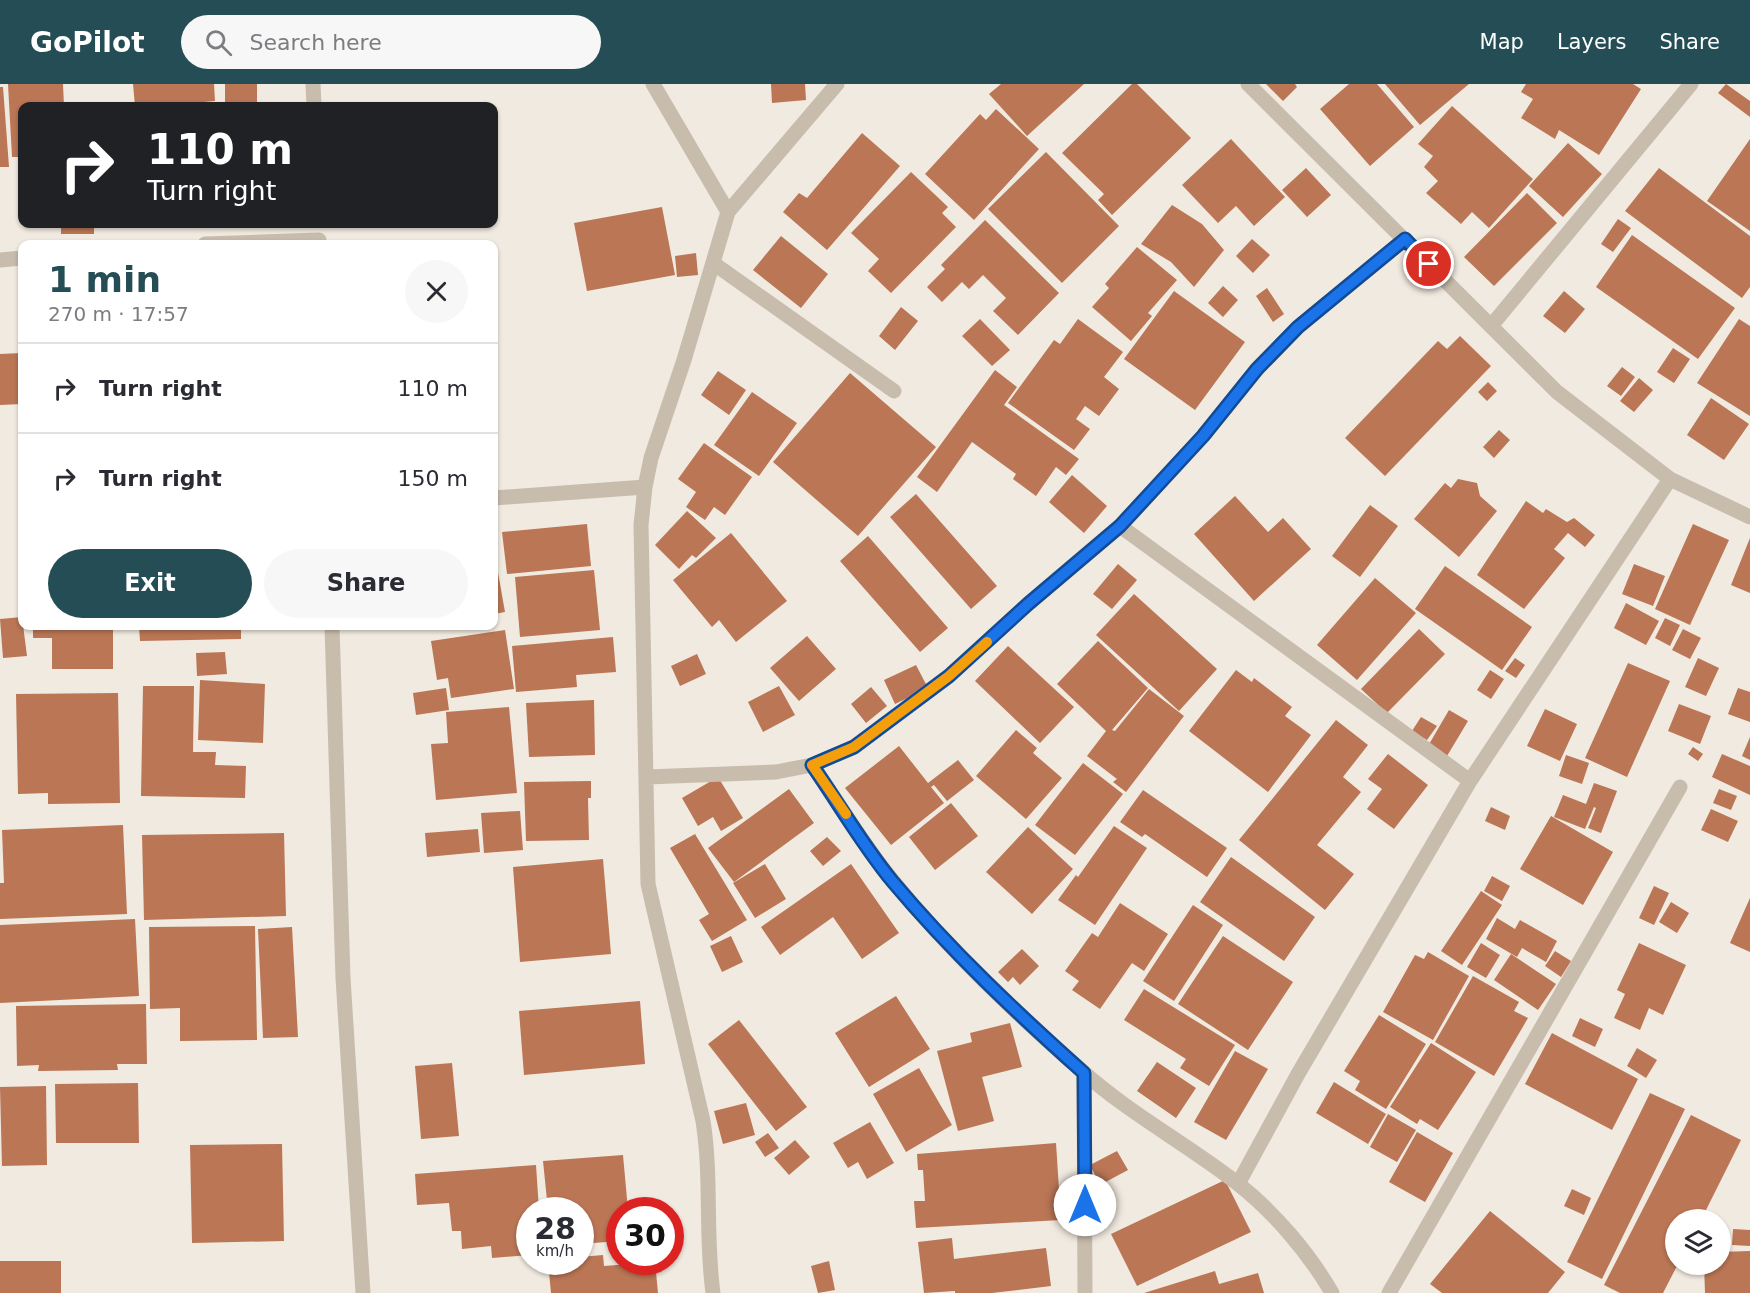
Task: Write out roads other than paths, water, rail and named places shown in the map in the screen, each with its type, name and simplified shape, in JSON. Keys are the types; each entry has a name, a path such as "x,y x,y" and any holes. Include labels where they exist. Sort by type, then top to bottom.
{"street":[{"path":"313,84 314,102"},
{"path":"653,84 728,212"},
{"path":"713,1293 710,1270 708,1151 648,884 641,525 651,458 728,212 837,84"},
{"path":"1248,84 1557,392 1670,479 1750,517"},
{"path":"1491,326 1691,84"},
{"path":"647,777 776,772 812,765 854,747 949,676 1028,604 1120,526 1203,436 1257,369 1290,335 1405,239"},
{"path":"0,260 18,258"},
{"path":"713,263 894,391"},
{"path":"1238,1184 1298,1074 1470,781 1670,479"},
{"path":"498,498 645,487"},
{"path":"1120,526 1470,781"},
{"path":"332,630 343,978 363,1293"},
{"path":"812,765 899,888 956,952 1084,1073 1148,1122 1238,1184 1280,1225 1322,1276 1332,1293"},
{"path":"1389,1293 1680,787"},
{"path":"1084,1073 1085,1293"}]}
